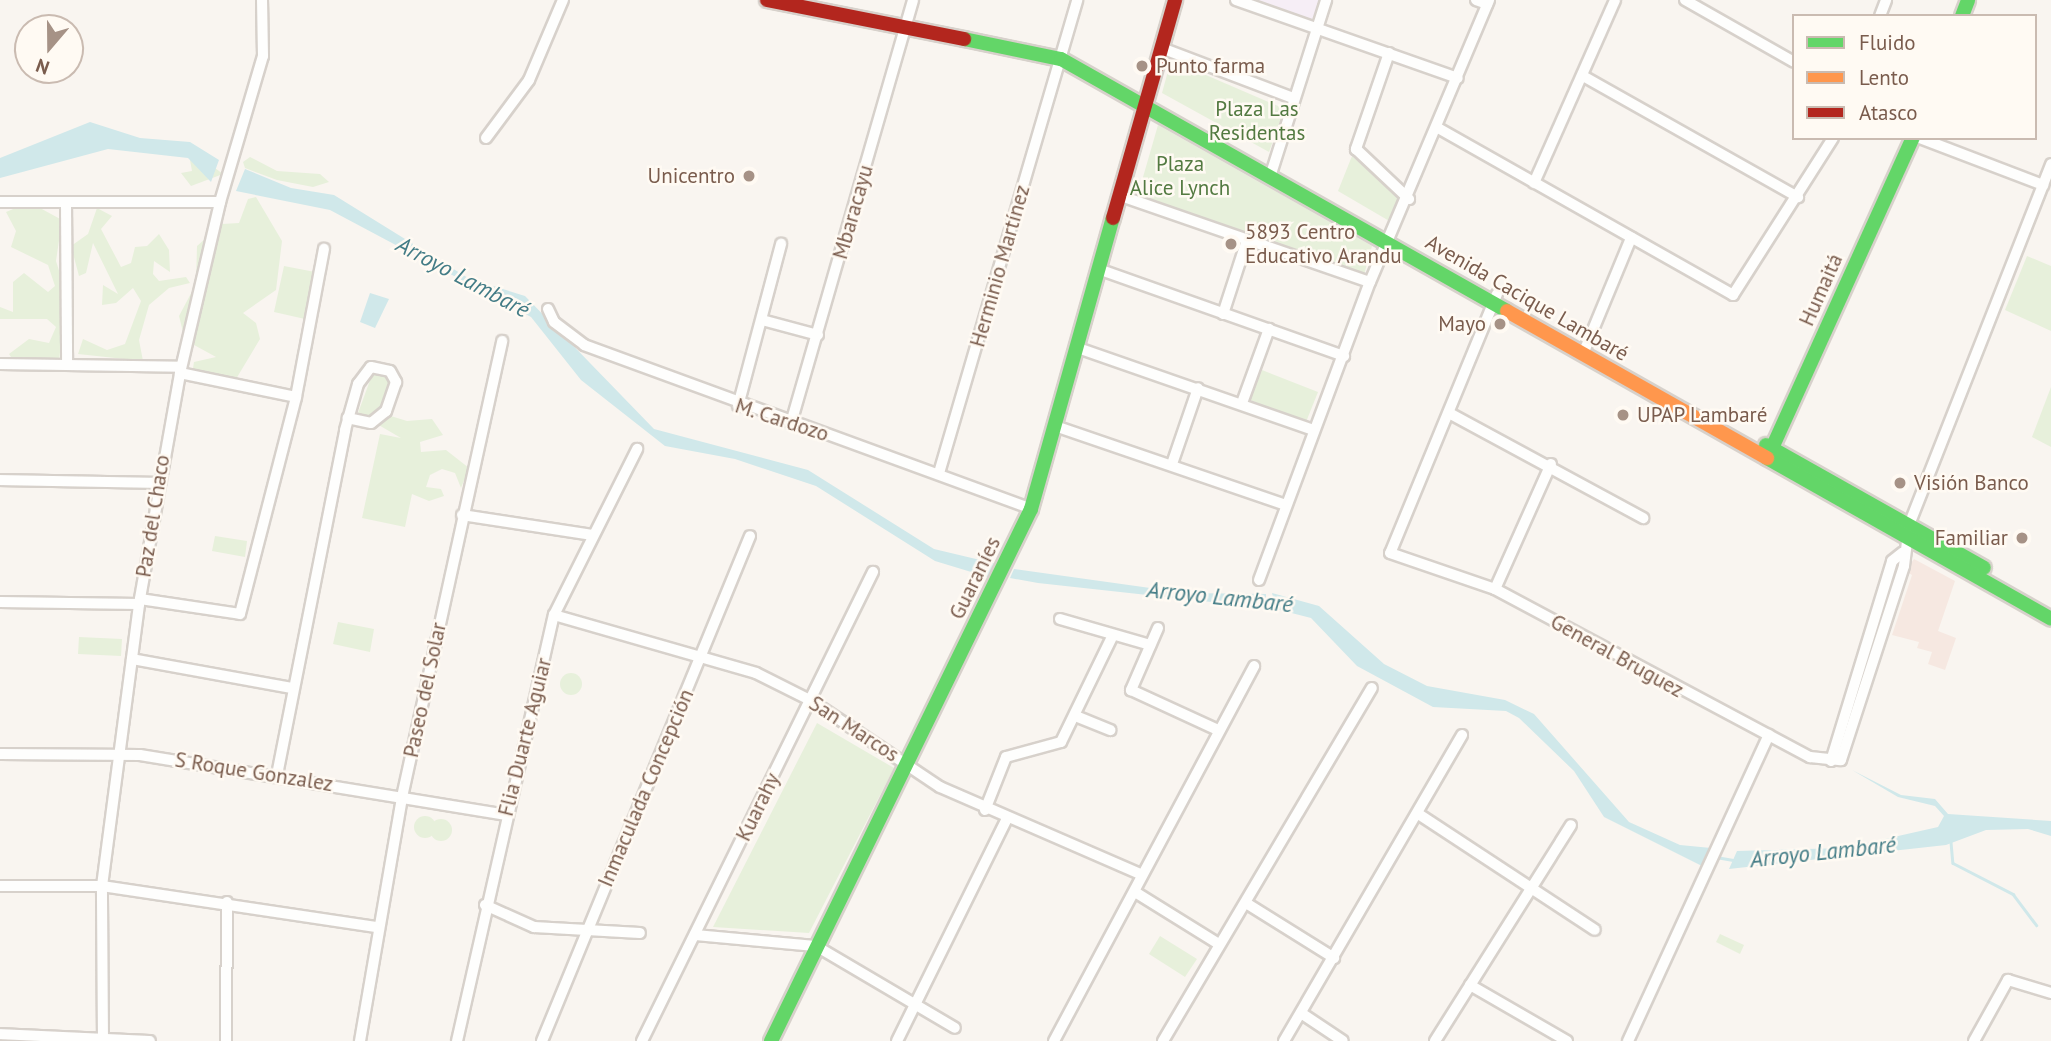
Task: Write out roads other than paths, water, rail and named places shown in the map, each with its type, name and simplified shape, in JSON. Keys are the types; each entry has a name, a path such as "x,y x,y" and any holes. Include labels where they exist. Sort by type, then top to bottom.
{"main road":[{"name":"Avenida Cacique Lambaré","path":"766,0 905,23 1061,55 1907,531 2051,619"},
{"name":"Avenida Cacique Lambaré","path":"814,0 905,23"},
{"name":"Guaraníes","path":"771,1041 1031,509 1164,49 1175,0"},
{"name":"Humaitá","path":"1770,453 1912,140"},
{"name":"Avenida Cacique Lambaré","path":"1907,531 2051,606"}],"street":[{"name":"Paz del Chaco","path":"103,1038 102,886 157,483 221,199 264,56 262,0"},
{"path":"486,138 529,80 563,0"},
{"name":"Mbaracayu","path":"791,423 913,0"},
{"name":"Herminio Martínez","path":"939,473 1077,0"},
{"path":"1236,0 1458,78"},
{"path":"1271,172 1326,0"},
{"path":"1259,580 1370,282 1409,199 1488,2 1476,0"},
{"path":"1534,183 1615,0"},
{"path":"1685,0 1792,61"},
{"path":"1164,49 1293,98"},
{"path":"1389,53 1356,149 1409,199"},
{"path":"1583,76 1798,197"},
{"path":"1438,128 1733,295 1798,197 1832,140"},
{"path":"1925,140 2043,185"},
{"path":"1907,531 2051,164"},
{"path":"1121,196 1370,282"},
{"path":"0,202 66,204 221,199"},
{"path":"66,204 67,363"},
{"path":"1586,350 1631,238"},
{"path":"1223,314 1247,240"},
{"path":"738,406 780,244"},
{"path":"0,602 139,601 240,614 296,397 324,249"},
{"path":"1101,270 1344,356"},
{"path":"1495,298 1449,413 1551,464 1643,518"},
{"name":"M. Cardozo","path":"548,309 554,322 584,345 738,406 939,473 1031,509"},
{"path":"762,320 818,335"},
{"path":"1242,404 1269,329"},
{"name":"Paseo del Solar","path":"360,1041 376,927 402,797 502,341"},
{"path":"1078,348 1314,430"},
{"path":"0,364 67,363 181,370 296,397"},
{"path":"277,775 292,688 348,418 364,373 371,367 390,371 396,382 386,411 371,423 348,418"},
{"path":"1172,464 1198,388"},
{"name":"General Bruguez","path":"1449,413 1390,552 1495,589 1769,736 1836,760 1892,561 1902,553 1907,531"},
{"path":"1055,426 1286,505"},
{"name":"Flia Duarte Aguiar","path":"457,1041 505,815 554,615 637,449"},
{"path":"1495,589 1551,464"},
{"path":"0,480 157,483"},
{"path":"462,515 592,535"},
{"name":"Inmaculada Concepción","path":"542,1041 587,926 750,536"},
{"name":"Kuarahy","path":"642,1041 873,572"},
{"name":"San Marcos","path":"554,615 756,673 810,700 985,810 1140,874"},
{"path":"1060,620 1150,645"},
{"path":"1158,628 1131,690 1218,730"},
{"path":"985,810 1006,757 1048,750 1078,717 1113,635"},
{"path":"132,659 292,688"},
{"path":"1054,1041 1135,892 1140,874 1254,666"},
{"path":"1163,1041 1372,688"},
{"path":"1078,717 1110,730"},
{"path":"1284,1041 1420,815 1462,735"},
{"path":"1628,1041 1710,874 1769,736"},
{"name":"S Roque Gonzalez","path":"0,754 120,753 277,775 505,815"},
{"path":"1420,815 1595,930"},
{"path":"897,1041 1006,820"},
{"path":"1435,1041 1530,886 1571,825"},
{"path":"0,886 102,886 227,902 376,927"},
{"path":"1135,892 1219,944"},
{"path":"226,1041 227,902"},
{"path":"1246,903 1334,958"},
{"path":"485,905 534,927 587,926 640,933"},
{"path":"695,936 816,946 955,1028"},
{"path":"1974,1041 2008,980 2051,993"},
{"path":"1470,985 1567,1041"},
{"path":"1301,1013 1343,1041"},
{"path":"0,1034 150,1041"}],"water":[{"path":"90,122 140,138 190,142 219,160 211,182 188,158 108,149 0,178 0,158"},
{"path":"245,169 291,188 334,195 468,278 525,296 654,429 808,470 934,549 997,564 991,578 935,561 816,486 735,459 665,446 581,380 531,317 330,210 236,191"},
{"path":"370,293 389,299 375,328 360,322"},
{"path":"1014,569 1186,593 1266,594 1266,608 1038,583 1010,578"},
{"path":"1272,593 1319,606 1384,664 1427,686 1505,700 1534,714 1629,822 1680,845 1711,848 1704,867 1604,817 1574,771 1519,718 1506,711 1433,707 1357,666 1311,618 1276,609"},
{"path":"1852,770 1901,795 1935,799 1948,814 2051,821 2051,836 2028,829 1986,830 1946,845 1729,869 1737,851 1845,848 1938,827 1944,816 1935,806 1898,797"}],"waterway":[{"path":"1888,594 1898,564"},
{"name":"Arroyo Lambaré","path":"1262,599 1276,599"},
{"path":"1951,842 1953,863 2013,894 2036,925"},
{"name":"Arroyo Lambaré","path":"1716,857 1733,860"}],"place":[{"name":"Punto farma","path":"1142,66"},
{"name":"Unicentro","path":"749,176"},
{"name":"5893 Centro Educativo Arandu","path":"1231,244"},
{"name":"Mayo","path":"1500,324"},
{"name":"UPAP Lambaré","path":"1623,415"},
{"name":"Visión Banco","path":"1900,483"},
{"name":"Familiar","path":"2022,538"}],"park label":[{"name":"Plaza Las Residentas","path":"1257,121"},
{"name":"Plaza Alice Lynch","path":"1180,176"}]}
